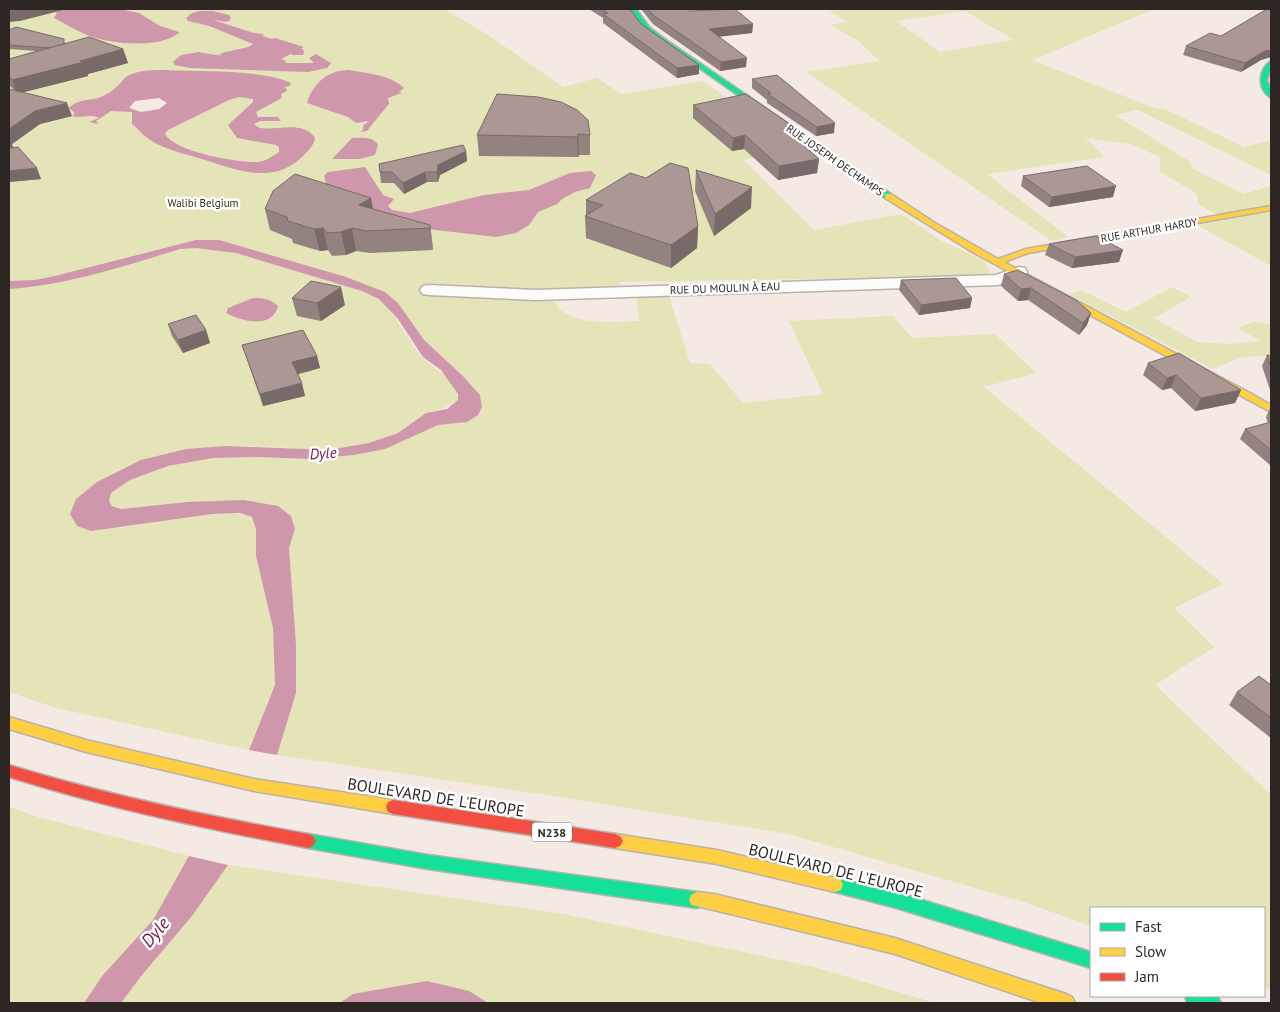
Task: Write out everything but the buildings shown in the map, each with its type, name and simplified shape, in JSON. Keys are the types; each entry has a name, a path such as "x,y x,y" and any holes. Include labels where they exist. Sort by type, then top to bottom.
{"main road":[{"name":"RUE JOSEPH DECHAMPS","path":"633,9 647,28 908,211 998,262 1144,337 1271,409"},
{"path":"1271,63 1262,79 1263,88 1271,96"},
{"name":"RUE ARTHUR HARDY","path":"998,262 1026,251 1271,208"},
{"name":"BOULEVARD DE L'EUROPE","path":"9,723 86,746 254,786 717,857 893,899 1090,960"},
{"path":"9,771 54,786 229,828 428,862 714,902 895,946 1066,1003"},
{"path":"1196,997 1212,1003"}],"street":[{"name":"RUE DU MOULIN À EAU","path":"429,290 484,294 545,295 998,280 1019,272"}],"green space":[{"name":"Walibi Belgium","path":"9,9 444,9 488,35 563,87 597,78 621,94 703,81 797,148 744,160 814,230 901,214 940,240 984,261 990,270 985,276 619,282 620,287 552,293 556,304 574,318 587,321 615,322 639,321 636,295 668,293 690,363 710,364 743,403 823,394 789,321 893,316 912,338 995,334 1036,373 984,387 1223,584 1174,608 1214,647 1155,685 1271,795 1271,990 1265,987 1265,907 1090,907 1090,926 1024,902 788,834 547,795 277,755 296,693 296,644 289,548 295,529 291,516 187,502 121,509 112,507 109,501 111,493 130,480 168,466 213,458 309,459 354,455 385,449 438,425 467,422 478,415 482,407 480,395 462,375 424,340 397,303 386,307 422,357 450,381 457,393 458,400 446,407 423,415 403,430 391,436 356,446 323,450 276,447 221,447 171,453 123,469 76,499 120,528 205,514 223,513 252,517 256,529 256,556 273,628 275,685 249,750 56,708 9,692"},
{"path":"827,9 1154,9 1032,60 1152,107 1167,110 1244,147 1271,140 1271,175 1138,110 1115,115 1189,161 1193,169 1244,194 1271,186 1271,206 1218,215 1199,205 1196,193 1160,172 1160,157 1130,144 1085,138 1105,157 987,174 1068,237 1052,241 806,72 879,61 860,42 831,25 847,22","holes":["965,11 1014,40 940,52 896,21"]},
{"path":"1271,211 1271,266 1197,225"},
{"path":"1172,287 1191,297 1154,318 1197,342 1231,344 1261,341 1237,328 1254,322 1271,324 1271,355 1239,358 1213,369 1069,294 1081,290 1126,312"},
{"path":"9,807 38,817 189,856 153,920 103,975 84,1003 9,1003"},
{"path":"228,865 564,914 814,967 935,1003 488,1003 468,991 353,994 340,1003 121,1003 192,916"}],"water":[{"path":"67,9 120,9 139,13 160,26 179,33 159,41 135,44 99,39 89,36 54,18 57,13 55,12"},
{"path":"202,13 221,15 218,17 220,19 213,21 217,24 246,32 263,34 254,38 263,42 275,38 304,47 262,67 256,68 258,65 253,64 215,64 213,61 224,59 220,55 222,53 253,44 192,19 193,15"},
{"path":"160,70 248,73 264,75 291,83 290,86 285,87 287,91 281,94 282,97 280,99 256,112 258,117 278,117 281,121 260,121 254,124 266,129 301,128 315,138 313,144 300,159 288,167 264,173 252,172 227,167 163,147 146,137 132,124 132,112 111,111 96,121 98,124 89,122 99,118 96,117 72,116 75,113 69,108 76,103 98,98 106,94 131,74","holes":["239,97 253,99 253,102 228,125 237,138 279,147 279,152 266,160 258,162 236,161 208,155 181,146 165,134 168,130 229,100"]},
{"path":"349,70 385,77 404,88 399,92 402,93 388,98 389,104 367,131 360,132 369,121 356,123 348,117 307,103 313,89 322,79 334,72"},
{"path":"352,138 366,138 376,142 378,145 375,155 360,159 332,159"},
{"path":"365,167 383,195 394,199 388,206 392,210 410,213 484,195 529,190 570,173 591,171 596,175 590,188 575,192 557,204 538,212 529,225 516,233 496,237 427,229 406,224 327,187 324,176 328,172"},
{"name":"Dyle","path":"196,240 219,240 346,277 385,292 398,303 424,340 462,375 480,395 482,407 478,415 467,422 438,425 385,449 354,455 309,459 213,458 168,466 130,480 111,493 109,501 112,506 121,509 187,502 244,500 278,506 291,516 295,529 289,548 296,644 296,693 277,755 249,750 275,685 273,628 256,556 256,529 252,517 240,513 212,514 91,531 77,526 70,514 76,499 97,482 141,460 186,449 226,446 329,450 369,443 398,433 426,413 447,409 458,400 458,394 441,370 423,357 398,319 379,299 362,291 236,253 196,248 180,249 74,279 9,289 9,281 35,280 55,276"},
{"path":"253,298 267,299 273,302 278,306 275,314 263,321 255,322 240,319 226,313 228,308"},
{"name":"Dyle","path":"189,856 228,865 192,916 121,1003 84,1003 103,975 153,920"},
{"path":"427,981 469,991 488,1003 340,1003 353,994"}],"pier":[{"path":"159,98 167,103 159,109 141,112 129,108 135,101"}],"waterway":[{"path":"225,18 204,14 192,18 214,23 298,52"},
{"path":"280,63 242,60 222,61 199,56 186,58 180,62 190,64 308,68 324,63 316,58"}],"traffic: fast":[{"path":"633,9 647,28 664,41 888,196"},
{"path":"1271,63 1264,76 1265,88 1271,96"},
{"path":"308,841 428,862 697,900"},
{"path":"835,885 893,899 1090,960"},
{"path":"1196,997 1212,1003"}],"traffic: slow":[{"path":"888,196 932,225 977,251 1121,326 1271,409"},
{"path":"998,262 1026,251 1271,208"},
{"path":"9,723 86,746 254,785 393,807"},
{"path":"615,841 717,857 835,885"},
{"path":"697,900 714,902 895,946 1066,1003"}],"traffic: jam":[{"path":"9,771 83,793 157,811 308,841"},
{"path":"393,807 615,841"}]}
